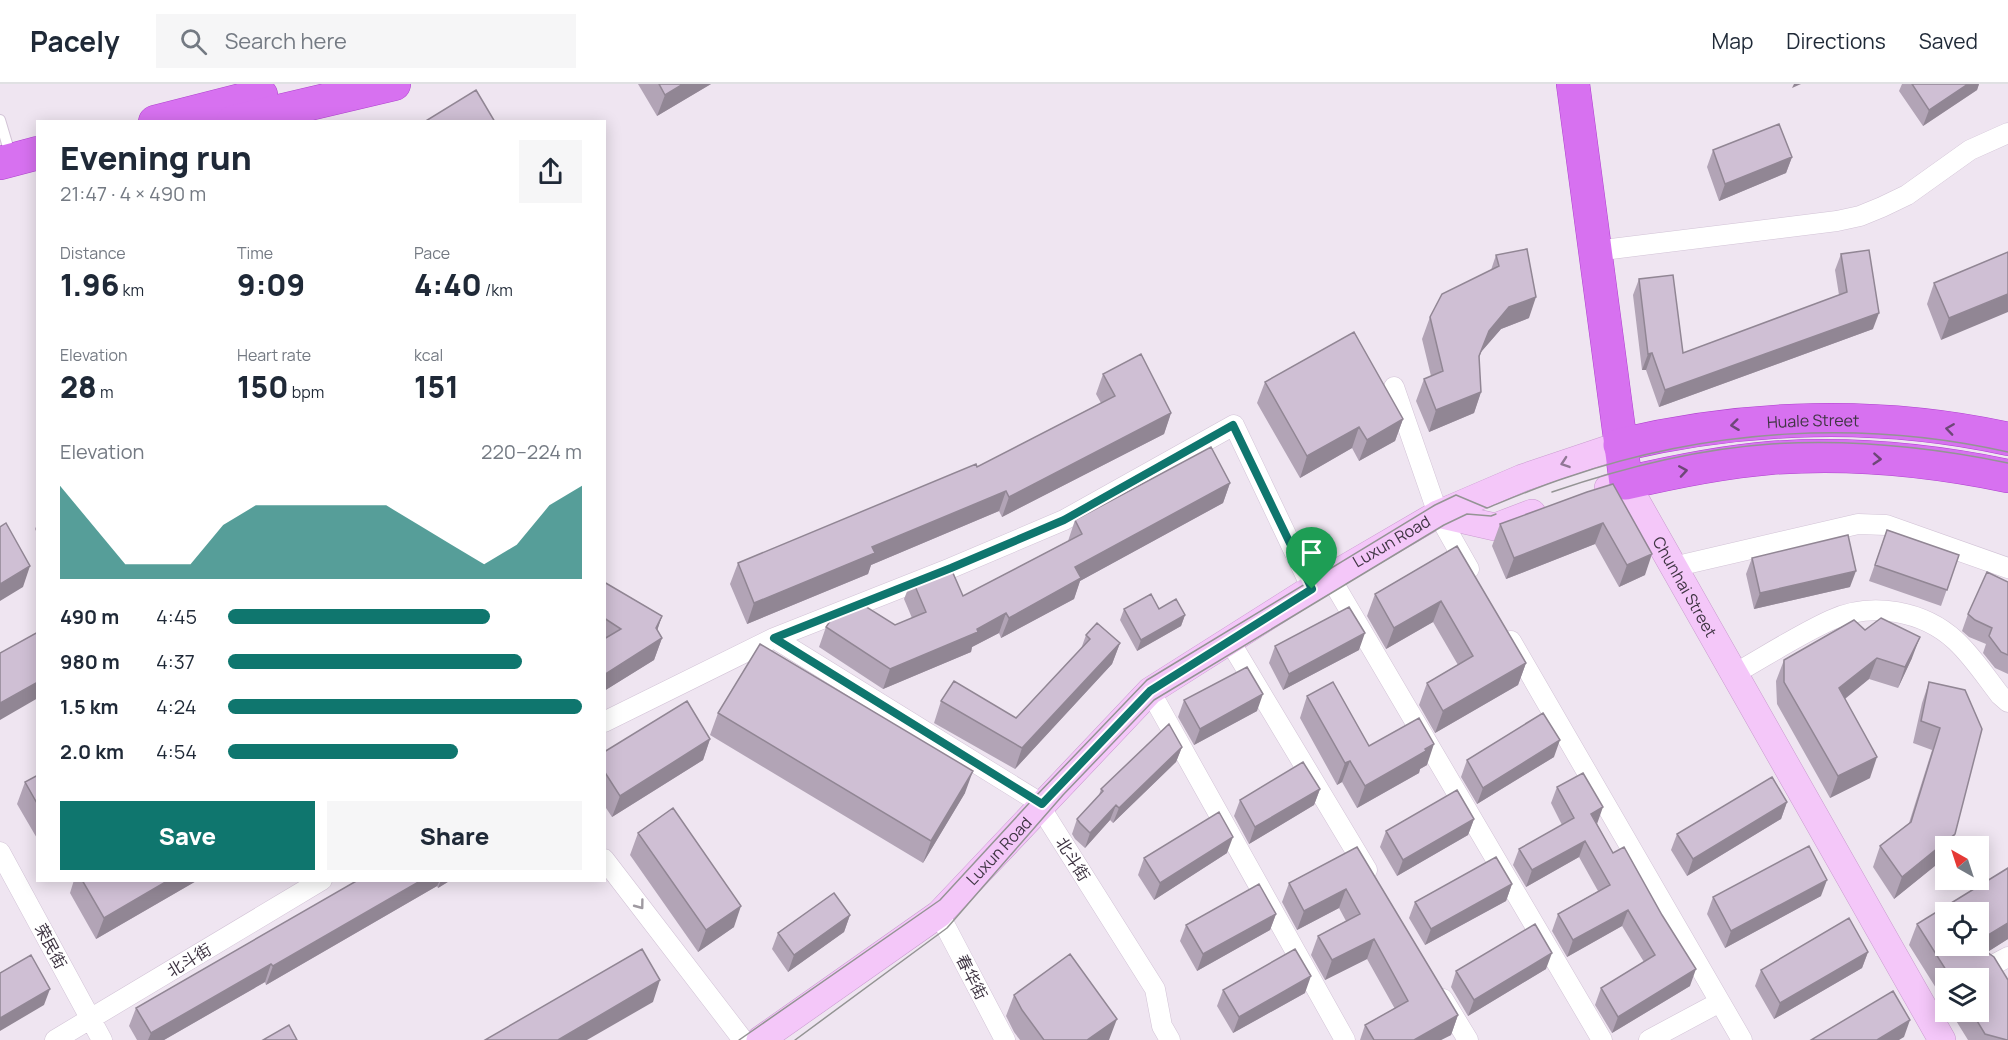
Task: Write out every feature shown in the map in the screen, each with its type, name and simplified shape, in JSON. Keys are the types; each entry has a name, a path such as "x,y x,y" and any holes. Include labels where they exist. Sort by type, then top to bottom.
{"highway":[{"path":"163,120 310,84"},
{"path":"240,120 355,87 394,84"},
{"name":"Chunhai Street","path":"1573,84 1626,483"},
{"name":"Huale Street","path":"1620,445 1667,434 1768,421 1822,420 1929,426 2008,438"},
{"path":"1626,483 1718,465 1770,458 1821,457 1922,462 2008,476"}],"main road":[{"name":"Luxun Road","path":"760,1040 939,914 1150,691 1321,583 1438,514 1522,478 1620,445"},
{"path":"1582,495 1626,483"},
{"name":"Chunhai Street","path":"1626,483 1942,1040"},
{"name":"Luxun Road","path":"1438,514 1495,527 1555,504"}],"street":[{"path":"1595,250 1837,221 1860,216 1907,195 1970,150 2008,133"},
{"path":"1394,387 1438,514 1480,587"},
{"path":"606,721 774,638 940,573 1064,520 1233,425 1321,583 1602,1040"},
{"path":"1673,567 1858,524 1873,524 1886,525 2008,568"},
{"path":"1734,674 1833,619 1867,611 1903,612 1933,624 1956,641 2008,702"},
{"path":"1504,629 1742,1040"},
{"path":"774,638 1042,804"},
{"path":"1229,640 1377,886"},
{"path":"1150,691 1345,1040"},
{"name":"北斗街","path":"1042,804 1046,816 1155,988 1162,1026 1170,1040"},
{"name":"荣民街","path":"0,852 102,1040"},
{"path":"606,862 743,1040"},
{"name":"北斗街","path":"56,1040 319,882"},
{"name":"春华街","path":"939,914 1005,1040"},
{"path":"1989,967 2008,957"},
{"path":"1432,979 1468,1040"},
{"path":"1649,1040 1720,1002"}],"lane":[{"path":"0,120 17,167"}],"building":[{"path":"659,84 683,84 665,95"},
{"path":"1912,84 1968,84 1929,110"},
{"path":"476,90 494,120 427,120"},
{"path":"1779,124 1792,157 1725,184 1713,150"},
{"path":"1527,249 1536,297 1509,307 1489,331 1479,356 1481,392 1436,410 1424,379 1443,371 1430,317 1442,294 1499,266 1496,255"},
{"path":"1869,250 1879,313 1665,390 1652,353 1648,354 1639,279 1673,275 1683,353 1847,292 1841,254"},
{"path":"2008,252 2008,294 1949,318 1934,283"},
{"path":"1354,332 1403,419 1367,440 1359,427 1307,456 1265,382"},
{"path":"1141,354 1171,413 1009,497 1006,491 872,547 875,553 754,603 738,563 976,464 977,467 1115,396 1103,374"},
{"path":"1211,447 1230,483 1075,567 1081,578 1009,618 1006,613 977,629 978,632 890,669 826,627 839,608 857,601 895,625 926,612 912,579 949,564 963,596 1082,534 1075,520"},
{"path":"1613,484 1652,554 1627,565 1603,523 1514,558 1500,524"},
{"path":"6,523 30,566 0,584 0,527"},
{"path":"1887,530 1959,555 1947,590 1875,565"},
{"path":"1848,535 1856,571 1760,593 1752,558"},
{"path":"1457,546 1526,663 1443,711 1427,683 1473,656 1441,601 1394,628 1375,594"},
{"path":"1987,572 2008,582 2008,655 2001,652 1989,636 1992,628 1968,614"},
{"path":"606,583 662,616 656,628 662,638 606,674 606,638 621,629 606,619"},
{"path":"1151,594 1159,609 1176,599 1185,615 1141,640 1124,609"},
{"path":"1349,607 1365,633 1289,674 1275,646"},
{"path":"1881,618 1920,637 1905,667 1877,658 1839,688 1877,757 1838,776 1784,682 1784,660 1854,620 1865,630"},
{"path":"1097,623 1120,643 1022,748 941,701 954,681 1016,718 1090,639 1086,635"},
{"path":"36,633 36,683 0,703 0,653"},
{"path":"760,644 973,771 931,841 718,713"},
{"path":"1247,667 1263,694 1200,729 1184,700"},
{"path":"1333,682 1369,746 1419,718 1434,744 1425,749 1426,751 1365,786 1350,761 1345,763 1307,696"},
{"path":"1929,682 1965,690 1982,729 1955,834 1935,836 1935,850 1902,877 1880,846 1911,822 1940,728 1921,721"},
{"path":"687,701 710,739 620,796 606,774 606,751"},
{"path":"1543,713 1560,740 1483,788 1467,760"},
{"path":"1169,724 1182,747 1119,808 1116,805 1090,833 1077,819 1103,791 1101,789"},
{"path":"1303,762 1320,789 1255,827 1240,800"},
{"path":"1583,773 1603,807 1591,814 1613,853 1624,847 1662,915 1696,969 1618,1017 1601,988 1655,955 1628,910 1573,940 1558,914 1610,885 1585,841 1532,870 1519,849 1574,818 1557,787"},
{"path":"36,776 36,801 25,782"},
{"path":"1772,777 1787,802 1693,859 1677,834"},
{"path":"1457,790 1474,819 1403,860 1386,831"},
{"path":"673,808 741,906 706,930 638,833"},
{"path":"1219,812 1233,837 1160,883 1144,858"},
{"path":"1809,846 1827,880 1731,931 1713,897"},
{"path":"1357,847 1458,1015 1414,1040 1374,1040 1365,1025 1408,1001 1374,939 1332,960 1318,936 1360,914 1346,889 1304,911 1289,883"},
{"path":"1496,857 1512,884 1431,929 1415,902"},
{"path":"2008,868 2008,923 1989,934 1989,902 1953,902 1972,890 1989,890 1989,880"},
{"path":"83,882 166,882 104,918"},
{"path":"355,882 419,882 151,1033 136,1008"},
{"path":"1259,884 1276,914 1203,954 1186,925"},
{"path":"834,893 850,915 794,955 778,933"},
{"path":"1935,913 1935,953 1917,924"},
{"path":"1849,918 1868,952 1780,1003 1761,970"},
{"path":"1535,924 1552,953 1474,1000 1456,971"},
{"path":"642,949 660,980 558,1040 485,1040"},
{"path":"1295,949 1311,976 1239,1017 1223,990"},
{"path":"1989,953 1994,957 2008,980 2008,1040 1985,1034 1978,1022 1989,1022 1989,968 1945,968 1937,956 1989,956"},
{"path":"1070,954 1117,1019 1087,1040 1044,1040 1014,995"},
{"path":"31,955 50,989 0,1018 0,973"},
{"path":"1893,991 1910,1020 1877,1040 1811,1040"},
{"path":"289,1025 297,1040 263,1040"}],"tram line":[{"path":"739,1040 940,900 1147,680 1435,505 1456,495 1487,508 1558,480 1621,461 1675,448 1731,439 1786,434 1898,435 2008,452"},
{"path":"1552,492 1660,461 1715,450 1771,444 1831,443 1890,446 2008,463"},
{"path":"795,1040 947,928 1063,795 1154,700 1444,525 1467,514 1491,516 1496,514"}],"route":[{"path":"1233,425 1312,589 1150,691 1042,804 774,638 951,568 1064,520 1233,425"}]}
